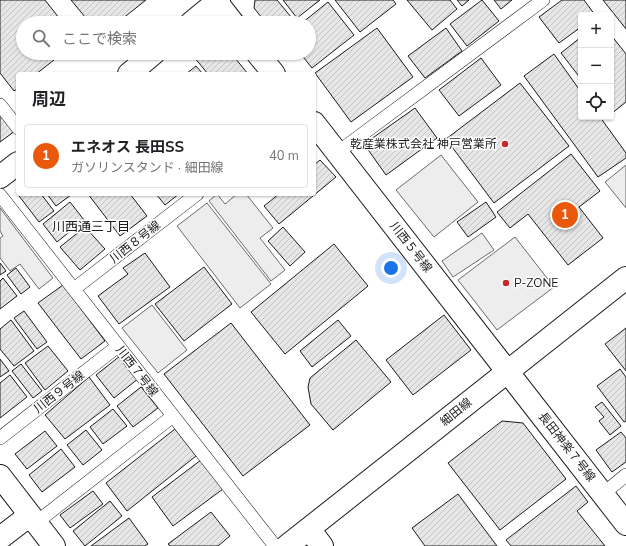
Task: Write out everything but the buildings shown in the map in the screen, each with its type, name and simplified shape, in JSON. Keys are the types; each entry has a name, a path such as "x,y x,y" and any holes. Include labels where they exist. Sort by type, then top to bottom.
{"street":[{"path":"199,16 217,1 228,16"},
{"path":"131,72 146,60"},
{"path":"263,60 272,72"},
{"name":"川西５号線","path":"316,126 508,371"},
{"path":"0,177 16,165"},
{"name":"細田線","path":"287,546 626,278"},
{"name":"長田神楽７号線","path":"508,371 626,524"},
{"path":"0,476 54,546"},
{"path":"0,538 33,519"},
{"path":"308,529 322,546"}],"lane":[{"path":"337,153 543,0"},
{"path":"0,105 16,125"},
{"name":"川西７号線","path":"0,195 275,546"},
{"name":"川西８号線","path":"74,289 194,196"},
{"name":"川西９号線","path":"0,438 118,346"},
{"path":"33,519 173,416"},
{"path":"603,494 626,475"}],"shaded area":[{"path":"441,155 478,202 434,237 396,190"},
{"path":"626,165 626,208 605,182"},
{"path":"215,196 219,196 225,204 235,196 248,196 273,228 260,238 285,270 271,281 209,201"},
{"path":"207,203 271,284 240,308 177,226"},
{"path":"0,208 53,278 39,289 20,264 10,271 0,258 0,238 3,236 0,231"},
{"path":"482,233 494,250 453,277 442,261"},
{"name":"P-ZONE","path":"515,237 554,287 497,330 458,280"},
{"path":"152,305 187,350 158,373 122,328"}],"place":[{"name":"乾産業株式会社 神戸営業所","path":"505,144"},
{"name":"エネオス 長田SS","path":"565,215"},
{"name":"P-ZONE","path":"506,283"}],"district":[{"name":"川西通三丁目","path":"91,226"}]}
